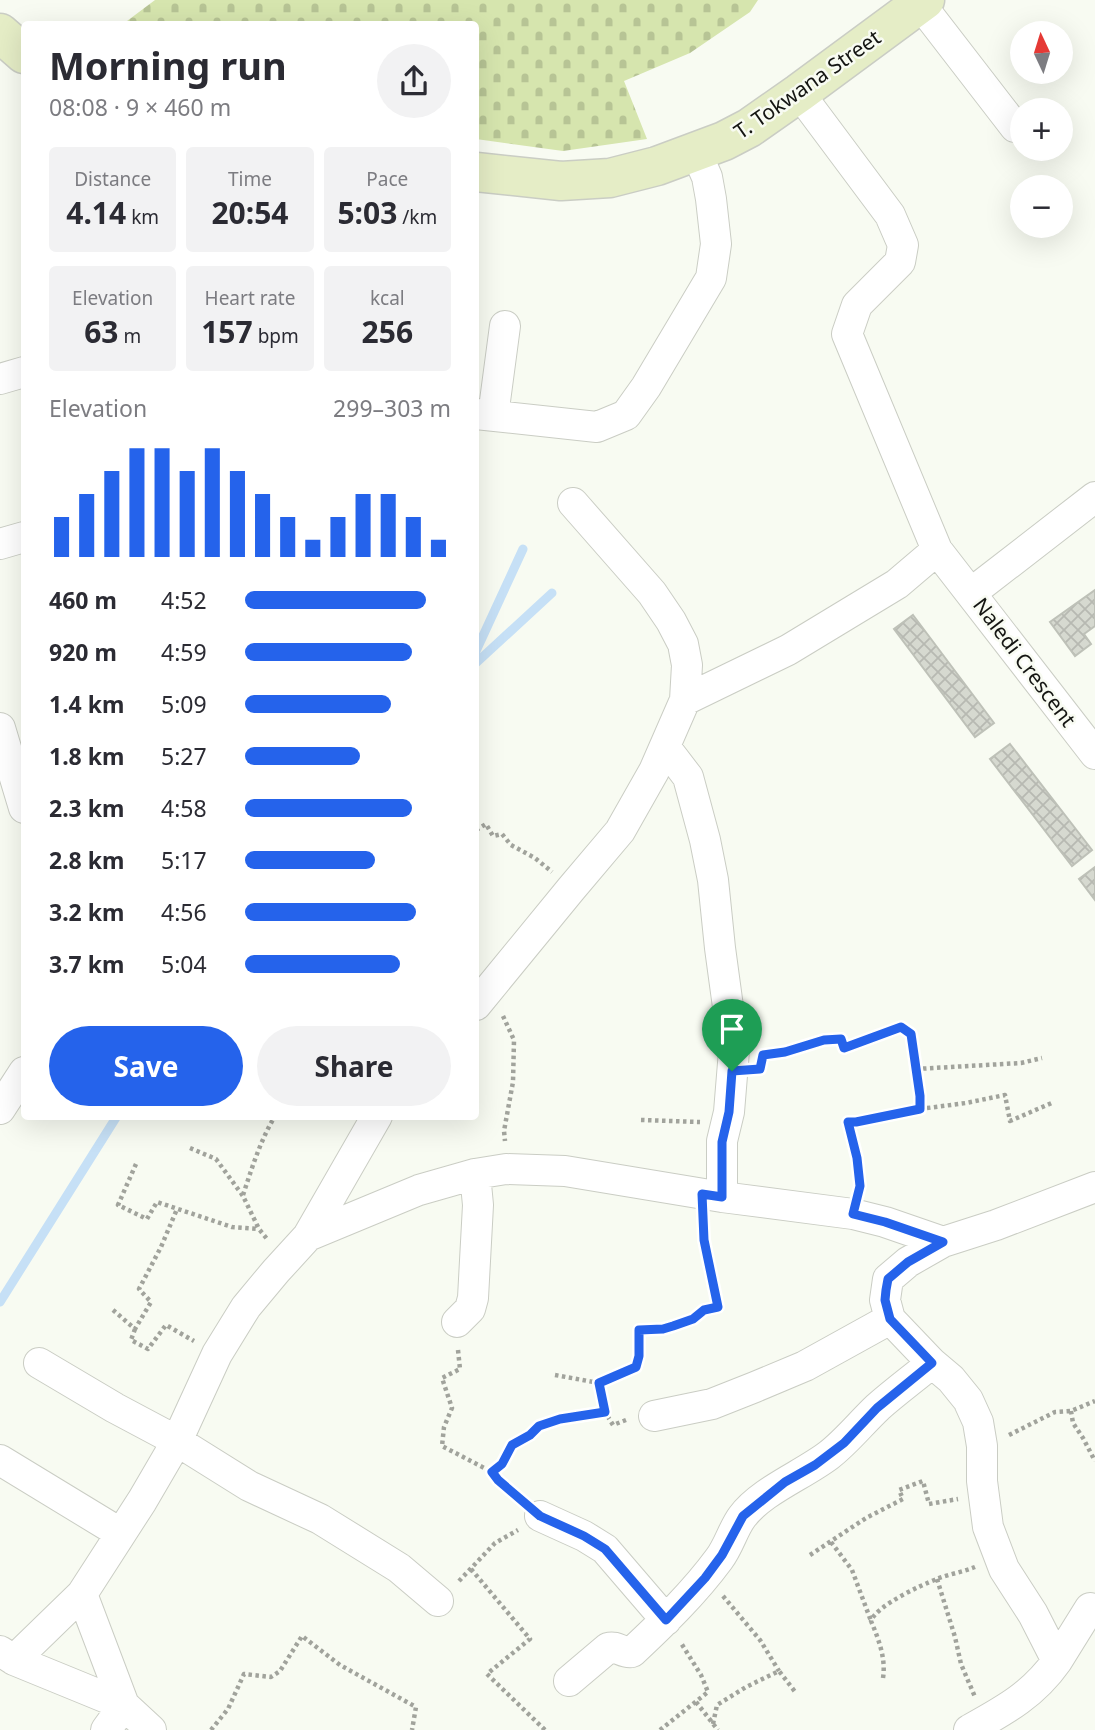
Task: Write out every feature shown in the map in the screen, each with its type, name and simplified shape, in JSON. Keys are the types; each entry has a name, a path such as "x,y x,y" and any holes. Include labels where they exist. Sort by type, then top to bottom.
{"street":[{"name":"T. Tokwana Street","path":"479,172 561,181 610,178 657,166 696,152 749,128 800,93 920,1"},
{"path":"920,1 1010,120"},
{"path":"0,33 21,51"},
{"path":"800,93 890,215 903,245 900,262 857,305 846,334 937,550 971,593"},
{"path":"505,326 485,415 597,427 626,415 712,278 716,244 711,199 707,177 696,152"},
{"path":"0,379 21,373"},
{"name":"Naledi Crescent","path":"1095,497 971,593 1095,754"},
{"path":"481,999 620,831 638,802 685,700 687,665 683,644 671,621 652,593 573,503"},
{"path":"0,544 21,538"},
{"path":"685,700 788,650 897,584 937,550"},
{"path":"0,728 21,798"},
{"path":"665,747 688,777 708,853 734,1051 729,1112 712,1195"},
{"path":"0,1109 21,1077"},
{"path":"151,1730 124,1704 7,1656 82,1594 177,1441 217,1354 246,1307 308,1236 375,1120"},
{"path":"308,1236 419,1190 475,1174 506,1169 565,1171 853,1214 943,1242"},
{"path":"457,1322 470,1309 473,1298 478,1205 475,1174"},
{"path":"1057,1661 999,1559 988,1527 983,1494 982,1446 978,1422 968,1400 951,1379 890,1319 885,1300 888,1279 908,1262 943,1242 1095,1187"},
{"path":"654,1416 712,1404 755,1387 805,1366 890,1319"},
{"path":"39,1363 177,1441 249,1486 320,1519 399,1568 438,1601"},
{"path":"569,1681 608,1648 632,1652 705,1578 722,1555 743,1516 785,1482 815,1465 844,1443 877,1408 932,1363"},
{"path":"0,1460 120,1533"},
{"path":"540,1516 605,1549 666,1620"},
{"path":"82,1594 124,1704"},
{"path":"978,1725 1018,1702 1037,1686 1057,1661 1090,1608"},
{"path":"106,1730 124,1704"}],"path":[{"path":"479,828 486,824 493,836 502,834 511,845 535,858 571,889"},
{"path":"481,999 500,1010 514,1040 513,1082 504,1131 506,1169"},
{"path":"732,1071 760,1069 763,1055 785,1052 824,1040 841,1039 844,1048 901,1027 911,1034 920,1109"},
{"path":"916,1069 1021,1063 1042,1058"},
{"path":"853,1214 860,1186 857,1158 848,1122 1005,1095 1010,1121 1054,1102"},
{"path":"243,1196 262,1141 273,1120"},
{"path":"642,1120 726,1123"},
{"path":"190,1149 216,1159 243,1196 259,1229 285,1261"},
{"path":"136,1164 118,1205 146,1219 157,1202 232,1227 259,1229"},
{"path":"555,1375 599,1383 636,1367 639,1356 639,1330 663,1329 693,1319 704,1310 718,1307 704,1240 712,1195"},
{"path":"177,1209 139,1289 151,1302 131,1340 148,1349 166,1325 217,1354"},
{"path":"113,1310 135,1329"},
{"path":"438,1601 495,1543 540,1516 492,1472 442,1446 444,1427 452,1408 442,1378 460,1369 457,1322"},
{"path":"599,1383 605,1412 613,1424 642,1414 654,1416"},
{"path":"982,1446 1055,1412 1071,1411 1095,1401"},
{"path":"1071,1411 1073,1423 1095,1461"},
{"path":"492,1472 502,1464 512,1445 530,1435 539,1426 560,1419 605,1412"},
{"path":"810,1555 866,1518 903,1499 899,1490 923,1481 929,1504 983,1494"},
{"path":"831,1542 852,1570 877,1636 885,1665 883,1678"},
{"path":"871,1621 873,1615 892,1601 937,1579 999,1559"},
{"path":"471,1569 530,1639 487,1674 545,1730"},
{"path":"705,1578 732,1604 796,1693"},
{"path":"937,1579 961,1664 973,1693 978,1725"},
{"path":"660,1730 708,1692 701,1675 666,1620"},
{"path":"211,1730 228,1709 244,1674 271,1677 280,1671 302,1636 340,1665 416,1707 412,1730"},
{"path":"713,1724 717,1705 779,1671"},
{"path":"696,1702 718,1730"}],"green space":[{"path":"155,0 758,0 750,12 690,53 624,81 647,139 563,151 479,139 479,21 127,21"}],"building":[{"path":"1095,590 1095,626 1084,634 1091,644 1075,656 1050,622"},
{"path":"913,615 994,723 975,737 894,629"},
{"path":"1010,744 1092,850 1072,866 990,759"},
{"path":"1095,867 1095,900 1079,879"}],"waterway":[{"path":"479,644 523,549"},
{"path":"479,660 552,593"},
{"path":"0,1302 114,1120"}],"route":[{"path":"901,1027 911,1034 920,1109 848,1122 857,1158 860,1186 853,1214 943,1242 908,1262 888,1279 885,1300 890,1319 932,1363 877,1408 844,1443 815,1465 785,1482 743,1516 722,1555 705,1578 666,1620 605,1549 540,1516 492,1472 502,1464 512,1445 530,1435 539,1426 560,1419 605,1412 599,1383 636,1367 639,1356 639,1330 663,1329 693,1319 704,1310 718,1307 704,1240 702,1194 722,1197 722,1142 729,1112 732,1071 760,1069 763,1055 785,1052 824,1040 841,1039 844,1048 901,1027"}]}
